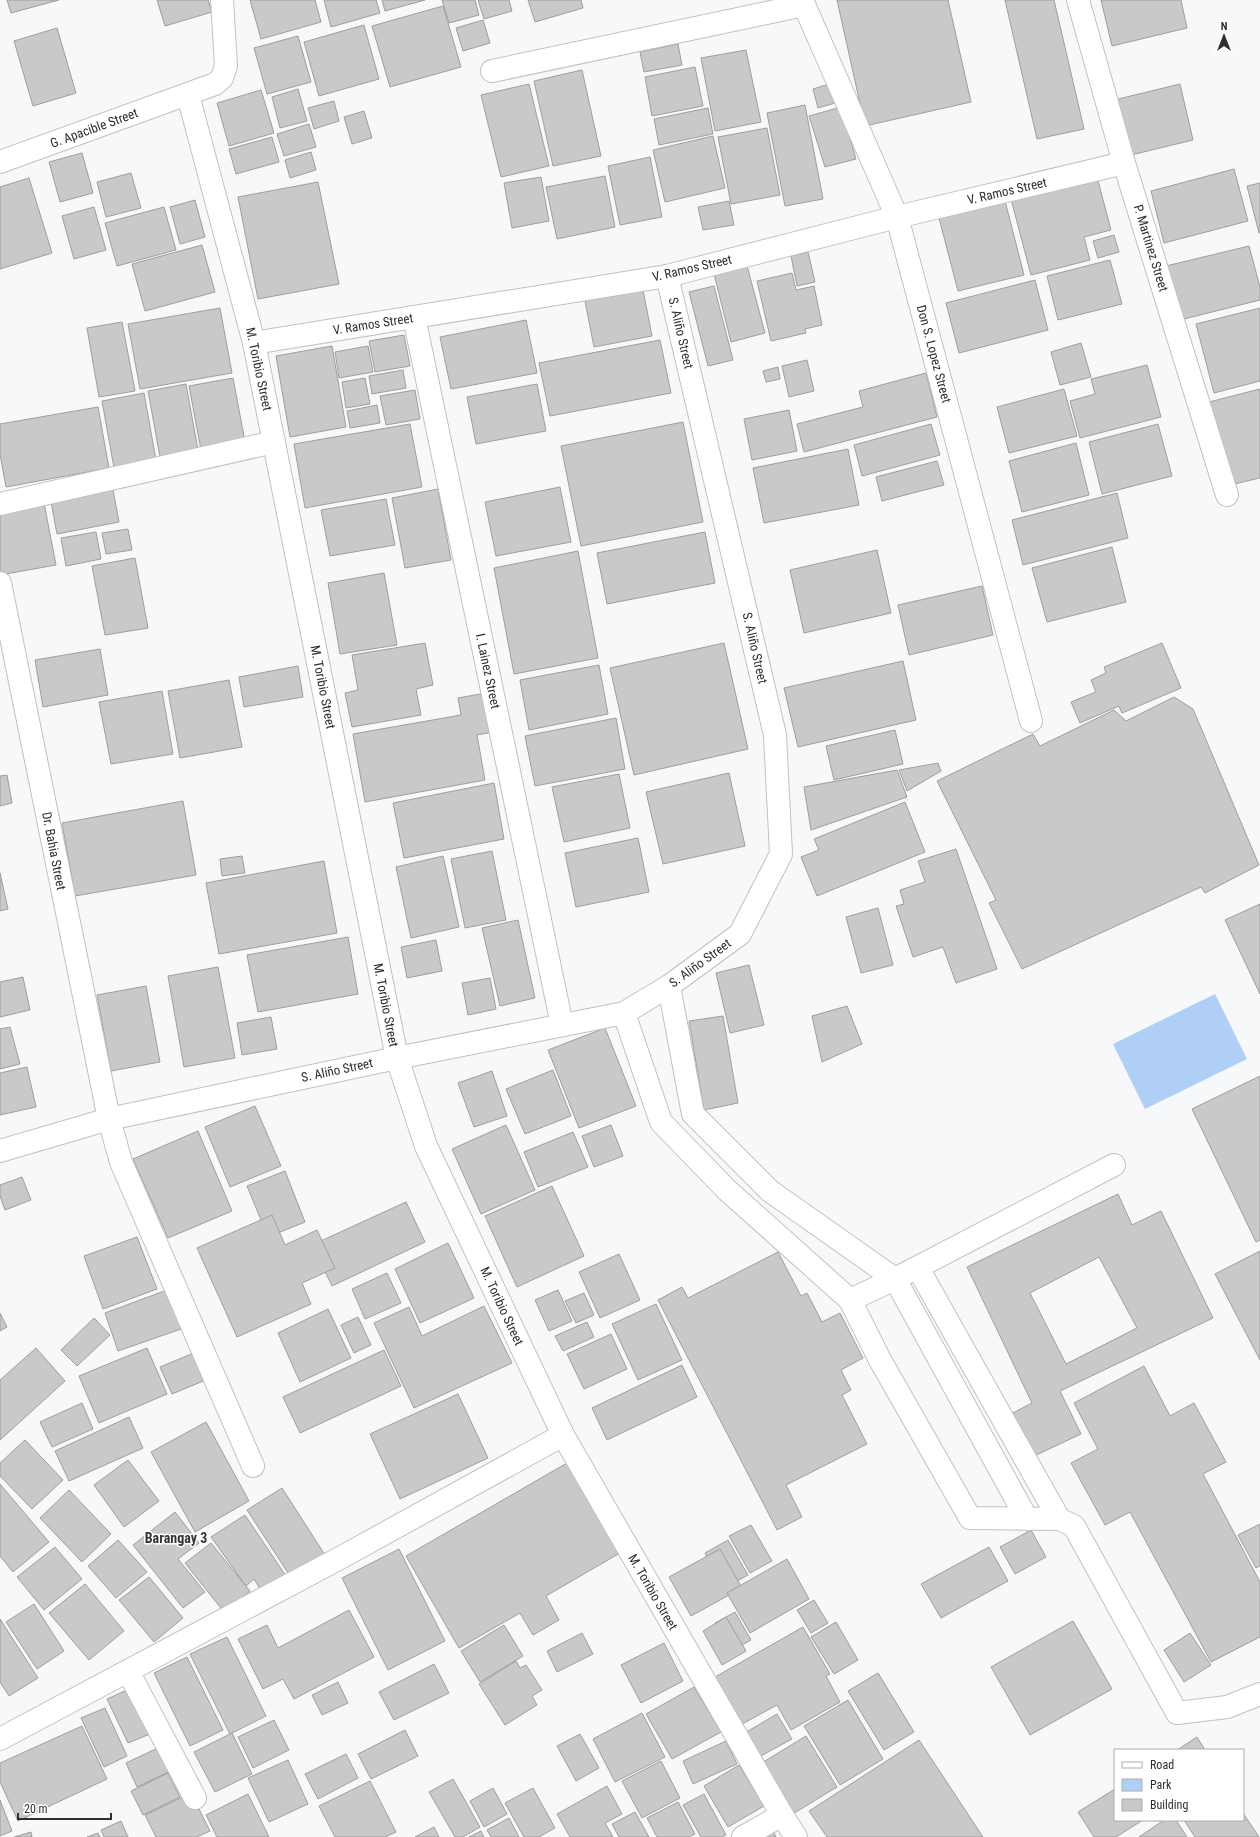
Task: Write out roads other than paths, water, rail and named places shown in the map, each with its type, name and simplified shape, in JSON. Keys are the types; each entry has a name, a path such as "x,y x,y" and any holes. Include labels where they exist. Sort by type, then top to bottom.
{"street":[{"name":"G. Apacible Street","path":"0,162 215,84 222,78 226,66 222,0"},
{"name":"P. Martinez Street","path":"1078,0 1124,163 1227,495"},
{"path":"492,71 803,3"},
{"name":"Don S. Lopez Street","path":"803,3 897,217 1031,720"},
{"name":"M. Toribio Street","path":"188,94 254,343 397,1058 426,1146 563,1435 796,1837"},
{"name":"V. Ramos Street","path":"254,343 667,276 897,217 1124,163"},
{"name":"S. Aliño Street","path":"0,1151 109,1119 397,1058 624,1013 669,986 740,934 781,854 775,736 667,276"},
{"name":"I. Lainez Street","path":"414,318 562,1025"},
{"path":"0,504 274,442"},
{"name":"Dr. Bahia Street","path":"0,582 109,1119 121,1162 253,1466"},
{"path":"669,986 694,1114 770,1191 895,1279 1027,1519"},
{"path":"624,1013 661,1122 727,1190 850,1300 880,1360 970,1518 1059,1519 1074,1526 1177,1713 1227,1707 1260,1694"},
{"path":"850,1300 918,1268 1114,1165"},
{"path":"918,1268 1059,1519"},
{"path":"0,1739 563,1435"},
{"path":"128,1671 195,1798"},
{"path":"743,1837 782,1815"}],"district":[{"name":"Barangay 3","path":"176,1538"}]}
